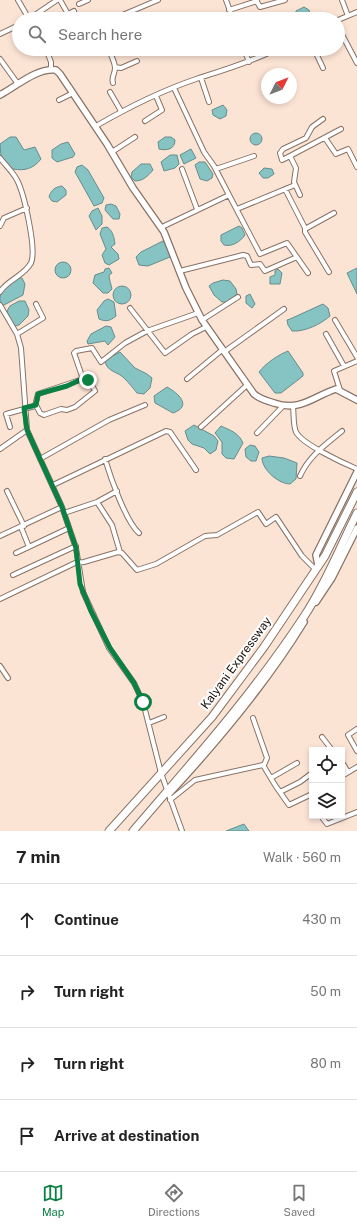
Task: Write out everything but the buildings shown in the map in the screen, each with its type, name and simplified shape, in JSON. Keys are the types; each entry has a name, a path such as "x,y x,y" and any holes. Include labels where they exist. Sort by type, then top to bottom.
{"highway":[{"name":"Kalyani Expressway","path":"109,831 212,717 264,647 316,567 325,556 357,492"},
{"path":"134,831 168,795 268,668 305,615 326,579 357,513"}],"street":[{"path":"18,0 25,12"},
{"path":"40,12 58,0 67,12"},
{"path":"79,4 88,0"},
{"path":"130,12 158,0"},
{"path":"226,0 229,10 257,0 260,7 285,0"},
{"path":"342,0 348,16"},
{"path":"345,17 357,12"},
{"path":"0,34 12,28"},
{"path":"345,40 357,63"},
{"path":"49,56 51,62 51,70"},
{"path":"110,56 115,67 112,79 113,83"},
{"path":"247,56 249,62"},
{"path":"96,126 122,111 174,88 249,62 262,56"},
{"path":"317,56 323,68"},
{"path":"0,58 18,84"},
{"path":"115,67 122,68 137,61"},
{"path":"0,95 34,75 51,70 56,70 60,74 96,126 133,188 162,227 186,288 206,327 246,385 259,398 283,406 293,407 330,391 340,390"},
{"path":"201,78 208,102"},
{"path":"174,88 204,152 216,169 238,209 260,254 285,243 288,244 308,273"},
{"path":"110,92 122,111"},
{"path":"59,100 73,93"},
{"path":"145,121 162,110 156,96"},
{"path":"323,119 312,127 306,138 280,152 282,160 342,129"},
{"path":"112,152 135,137"},
{"path":"325,138 336,154 348,149 357,167"},
{"path":"216,169 254,156"},
{"path":"290,156 297,171 294,180 300,195"},
{"path":"0,158 17,179 24,194 33,248 32,260 24,271 6,284 0,292"},
{"path":"182,169 197,209"},
{"path":"238,209 295,185"},
{"path":"285,190 305,229 304,232 329,272"},
{"path":"162,227 229,195"},
{"path":"0,226 4,218 27,208"},
{"path":"305,229 334,213"},
{"path":"180,271 243,255 248,257 251,264 260,264 265,271 297,257"},
{"path":"202,320 238,298"},
{"path":"17,334 43,318 36,304"},
{"path":"0,305 17,334 22,355 24,408 27,430 53,485 76,546 79,562 80,584 91,611 110,648 139,693 149,723 160,773 182,831"},
{"path":"130,308 165,353 192,334 206,327"},
{"path":"187,379 223,351 284,309"},
{"path":"84,378 67,386 38,394 36,405 40,413 44,415 76,406 95,391 90,382 84,378 78,363 76,351 92,348 100,362 125,343 147,330 198,313"},
{"path":"335,320 357,357"},
{"path":"326,334 344,366"},
{"path":"357,361 334,372 340,390 350,398 357,400"},
{"path":"201,427 246,385"},
{"path":"10,427 5,414 36,405"},
{"path":"40,459 103,423 145,405"},
{"path":"257,433 283,406"},
{"path":"293,407 296,432 307,444 357,469"},
{"path":"0,449 27,430"},
{"path":"53,485 167,430 196,470"},
{"path":"300,476 304,467 318,449 342,431"},
{"path":"105,459 117,492 135,530 139,533"},
{"path":"316,567 316,555 357,472"},
{"path":"6,491 29,547"},
{"path":"64,513 96,502 117,492"},
{"path":"96,502 112,525 120,552 139,570 156,564 205,536 215,536 258,512 266,524 276,517 302,556 316,567"},
{"path":"0,536 62,507"},
{"path":"16,553 69,528"},
{"path":"168,795 227,728 289,646 332,578 357,528"},
{"path":"13,575 76,546"},
{"path":"0,599 61,569 79,562 120,552"},
{"path":"0,666 8,678"},
{"path":"149,723 164,717"},
{"path":"253,718 267,758 264,765"},
{"path":"357,729 348,735 357,751"},
{"path":"322,737 329,747"},
{"path":"271,778 297,763"},
{"path":"168,795 195,780 264,765"},
{"path":"264,765 280,792 290,805 309,797"},
{"path":"345,767 348,772"},
{"path":"345,774 357,767"},
{"path":"280,792 300,782 309,775"},
{"path":"345,817 357,812"},
{"path":"324,819 328,824 340,819"}],"water":[{"path":"304,7 309,12 296,12"},
{"path":"223,105 227,110 226,116 220,119 213,115 212,110"},
{"path":"258,133 261,134 261,144 254,145 251,144 250,137 251,134"},
{"path":"10,137 16,137 24,150 35,147 41,159 32,167 21,170 13,169 1,156 0,144"},
{"path":"165,137 171,137 175,140 174,145 170,149 159,149 158,142"},
{"path":"68,142 75,154 73,157 57,162 52,158 52,150 61,144"},
{"path":"191,149 196,158 184,164 180,155"},
{"path":"170,155 177,155 179,164 175,168 164,171 161,162"},
{"path":"199,162 205,162 213,174 212,178 207,181 200,179 195,165"},
{"path":"141,164 150,164 153,170 145,178 135,181 131,177 132,172"},
{"path":"82,165 88,170 104,198 102,203 94,206 75,172 77,167"},
{"path":"264,168 272,169 274,174 268,178 263,178 259,173"},
{"path":"62,186 66,190 66,195 57,202 52,201 49,197 51,192 55,188"},
{"path":"111,204 116,206 120,214 119,219 113,219 105,210 106,205"},
{"path":"98,208 102,216 102,224 96,230 89,216 92,211"},
{"path":"239,226 242,228 245,235 236,243 224,245 221,241 221,235"},
{"path":"107,227 112,232 115,244 111,247 118,254 119,259 109,265 105,263 102,255 106,249 100,234 102,228"},
{"path":"163,241 168,248 170,257 148,266 139,265 136,257 141,252"},
{"path":"63,262 69,264 71,270 69,276 63,278 57,276 55,270 57,264"},
{"path":"109,268 112,273 109,275 112,289 108,293 103,293 93,283 95,275 104,272 105,269"},
{"path":"357,268 357,294 347,273"},
{"path":"278,269 282,273 280,284 270,284 270,277 275,275 275,271"},
{"path":"16,278 22,278 25,284 23,295 4,305 0,303 0,294"},
{"path":"223,280 230,281 236,289 237,294 227,302 222,302 214,295 209,286"},
{"path":"122,286 128,289 131,295 128,301 122,304 116,301 113,295 116,289"},
{"path":"250,294 255,304 252,308 246,303 246,296"},
{"path":"108,299 114,302 116,316 108,320 99,319 97,310 104,301"},
{"path":"19,301 25,301 29,310 28,316 19,325 15,326 10,320 7,311 10,306"},
{"path":"323,304 328,308 330,316 312,327 292,331 287,320"},
{"path":"106,326 111,327 115,337 108,345 105,341 88,344 87,341 91,334"},
{"path":"288,351 303,373 303,376 281,393 275,393 259,372 265,365"},
{"path":"120,352 135,368 152,378 150,388 144,394 137,393 124,378 107,367 105,360"},
{"path":"167,387 179,396 183,403 179,410 173,413 155,403 154,396"},
{"path":"194,425 214,436 218,441 216,450 210,454 204,448 192,444 188,440 185,431"},
{"path":"221,426 237,434 243,443 234,459 226,458 222,454 222,442 215,433"},
{"path":"250,445 255,446 259,452 256,461 251,461 246,457 245,449"},
{"path":"269,456 284,458 297,463 296,479 290,484 281,482 272,476 265,467 262,458"},
{"path":"244,824 249,831 226,831"}],"route":[{"path":"88,380 84,378 67,386 38,394 35,406 24,408 25,420 27,430 62,507 76,548 79,562 80,584 83,592 110,648 134,683 143,702"}]}
